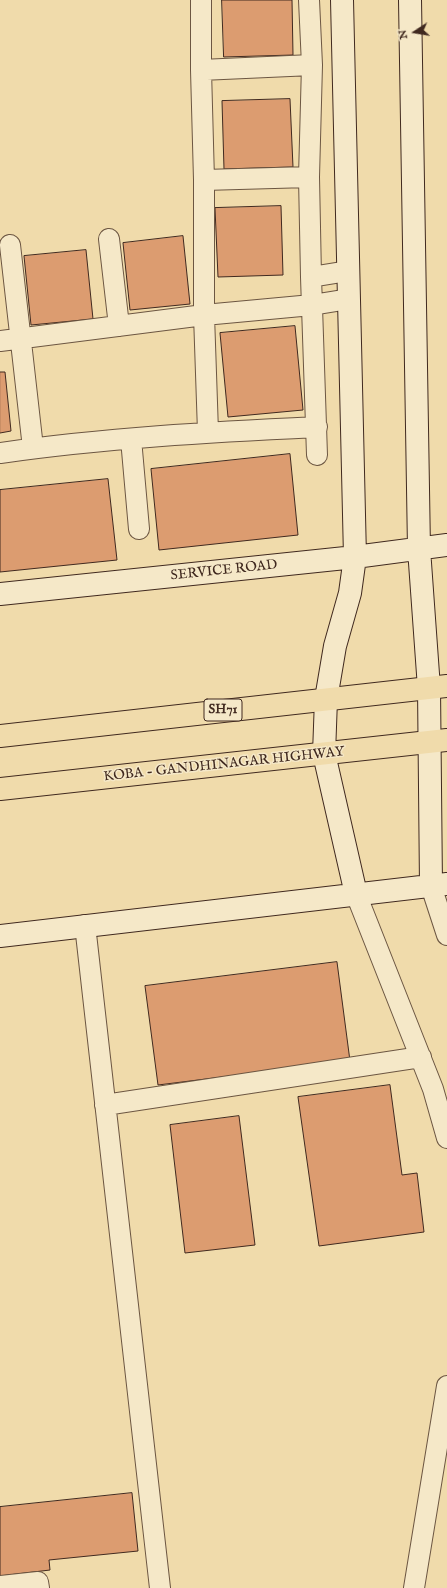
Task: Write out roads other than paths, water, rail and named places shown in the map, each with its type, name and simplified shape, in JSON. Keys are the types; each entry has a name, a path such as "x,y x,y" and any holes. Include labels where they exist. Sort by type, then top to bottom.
{"main road":[{"name":"SH71","path":"0,736 438,687"},
{"name":"KOBA - GANDHINAGAR HIGHWAY","path":"0,789 439,741"}],"street":[{"path":"201,0 204,180 204,315 208,432"},
{"path":"309,0 312,65 309,177 310,277 317,455"},
{"path":"342,0 355,557 350,593 335,646 326,699 324,754 356,894 433,1089 447,1138"},
{"path":"410,0 420,549 438,687 439,885 447,935"},
{"path":"201,70 312,65"},
{"path":"204,180 309,177"},
{"path":"109,239 119,326"},
{"path":"10,245 33,448"},
{"path":"310,277 348,271"},
{"path":"0,341 204,315 312,305 349,299"},
{"path":"0,453 33,448 208,432 317,427"},
{"path":"131,439 139,529"},
{"name":"SERVICE ROAD","path":"0,594 355,557 447,545"},
{"path":"0,936 439,885"},
{"path":"85,926 160,1588"},
{"path":"105,1105 421,1057"},
{"path":"414,1588 447,1386"},
{"path":"0,1586 38,1582 39,1588"}]}
